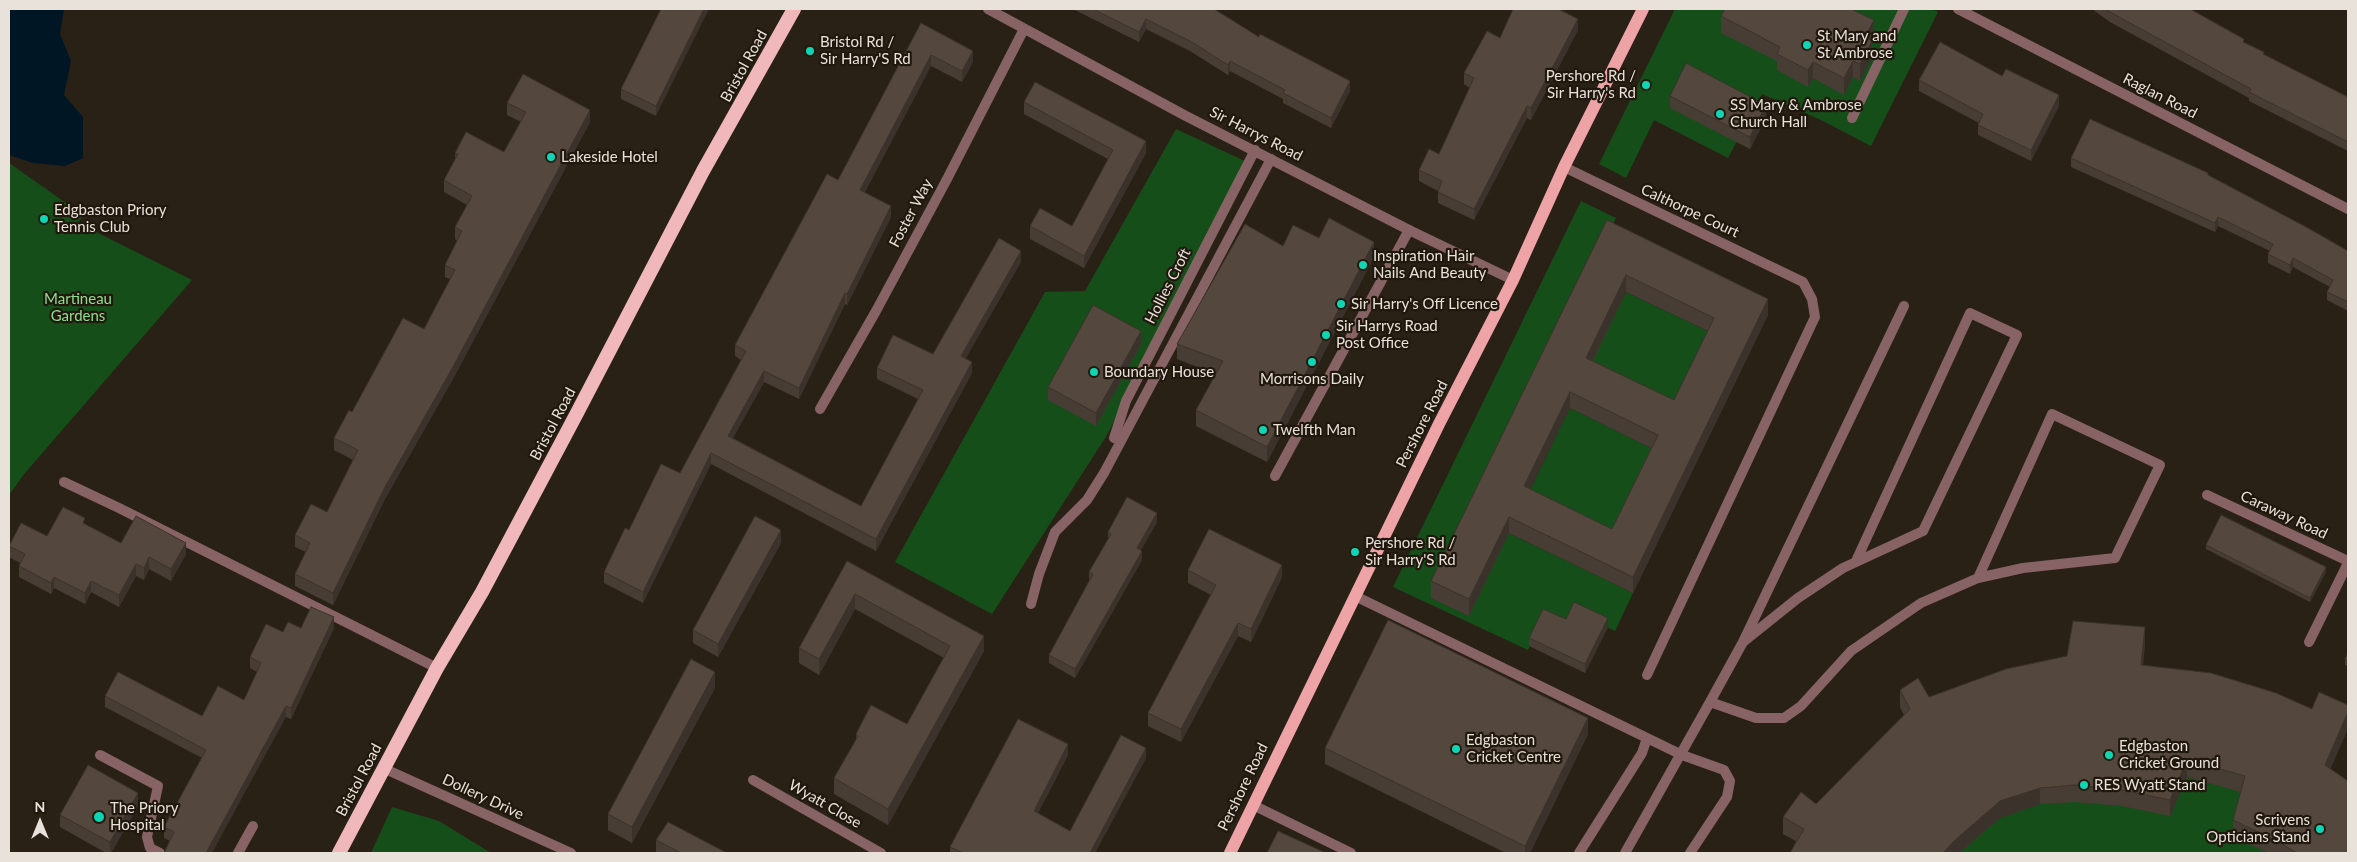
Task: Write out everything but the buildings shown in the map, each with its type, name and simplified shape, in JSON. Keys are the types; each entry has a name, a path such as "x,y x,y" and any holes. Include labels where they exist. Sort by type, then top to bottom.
{"highway":[{"name":"Bristol Road","path":"339,853 437,668 482,592 704,171 794,9"}],"main road":[{"name":"Pershore Road","path":"1230,853 1439,424 1513,280 1564,167 1643,9"}],"street":[{"name":"Sir Harrys Road","path":"988,9 1184,115 1409,230 1513,280"},
{"path":"1852,118 1904,9"},
{"name":"Raglan Road","path":"1958,9 2348,209"},
{"name":"Foster Way","path":"820,409 932,207 1024,29"},
{"name":"Hollies Croft","path":"1114,438 1126,401 1255,150"},
{"path":"1031,604 1039,574 1055,532 1088,500 1104,473 1271,159"},
{"name":"Calthorpe Court","path":"1564,167 1803,282 1812,299 1815,317 1647,675"},
{"path":"1275,476 1409,230"},
{"path":"1625,853 1682,755 1743,642 1904,306"},
{"path":"1743,642 1798,598 1843,568 1923,531 2017,335 1970,313 1856,561"},
{"path":"1710,702 1756,718 1784,718 1801,706 1851,651 1887,624 1921,603 1978,578 2023,568 2115,558 2160,466 2052,414 1978,578"},
{"path":"64,482 437,668"},
{"name":"Caraway Road","path":"2207,495 2348,562"},
{"path":"2309,642 2348,562"},
{"path":"1355,596 1682,755 1724,770 1730,781 1727,797 1690,853"},
{"path":"1579,853 1642,754 1647,738"},
{"path":"100,755 158,786 147,837 150,848 160,853"},
{"name":"Dollery Drive","path":"383,768 570,853"},
{"name":"Wyatt Close","path":"753,780 881,853"},
{"path":"1253,805 1351,853"},
{"path":"238,853 253,826"}],"green space":[{"path":"1675,9 1932,9 1938,12 1871,146 1821,120 1762,94 1728,158 1654,120 1626,178 1599,164"},
{"path":"1176,129 1249,163 1107,435 992,614 895,562 1045,292 1085,291"},
{"name":"Martineau Gardens","path":"9,163 83,215 78,223 192,280 25,473 9,495"},
{"path":"1581,201 1616,218 1607,237 1509,533 1633,593 1615,631 1574,611 1566,628 1543,618 1528,650 1393,587"},
{"path":"1626,292 1714,334 1674,417 1586,374"},
{"path":"1570,408 1658,451 1612,545 1524,502"},
{"name":"Edgbaston Cricket Ground","path":"2141,681 2348,722 2348,728 2325,781 2348,853 1799,853 1803,845 1783,834 1801,808 1815,820 1910,725 1900,707 1918,694 1930,714"},
{"path":"392,807 439,821 491,853 371,853"}],"water":[{"path":"9,9 64,9 60,34 71,61 64,95 83,117 83,158 65,166 33,163 9,155"}],"place":[{"name":"St Mary and St Ambrose","path":"1807,45"},
{"name":"Bristol Rd / Sir Harry'S Rd","path":"810,51"},
{"name":"Pershore Rd / Sir Harry's Rd","path":"1646,85"},
{"name":"SS Mary & Ambrose Church Hall","path":"1720,114"},
{"name":"Lakeside Hotel","path":"551,157"},
{"name":"Edgbaston Priory Tennis Club","path":"44,219"},
{"name":"Inspiration Hair Nails And Beauty","path":"1363,265"},
{"name":"Sir Harry's Off Licence","path":"1341,304"},
{"name":"Sir Harrys Road Post Office","path":"1326,335"},
{"name":"Morrisons Daily","path":"1312,362"},
{"name":"Boundary House","path":"1094,372"},
{"name":"Twelfth Man","path":"1263,430"},
{"name":"Pershore Rd / Sir Harry'S Rd","path":"1355,552"},
{"name":"Edgbaston Cricket Centre","path":"1456,749"},
{"name":"Edgbaston Cricket Ground","path":"2109,755"},
{"name":"RES Wyatt Stand","path":"2084,785"},
{"name":"The Priory Hospital","path":"99,817"},
{"name":"Scrivens Opticians Stand","path":"2320,829"}]}
